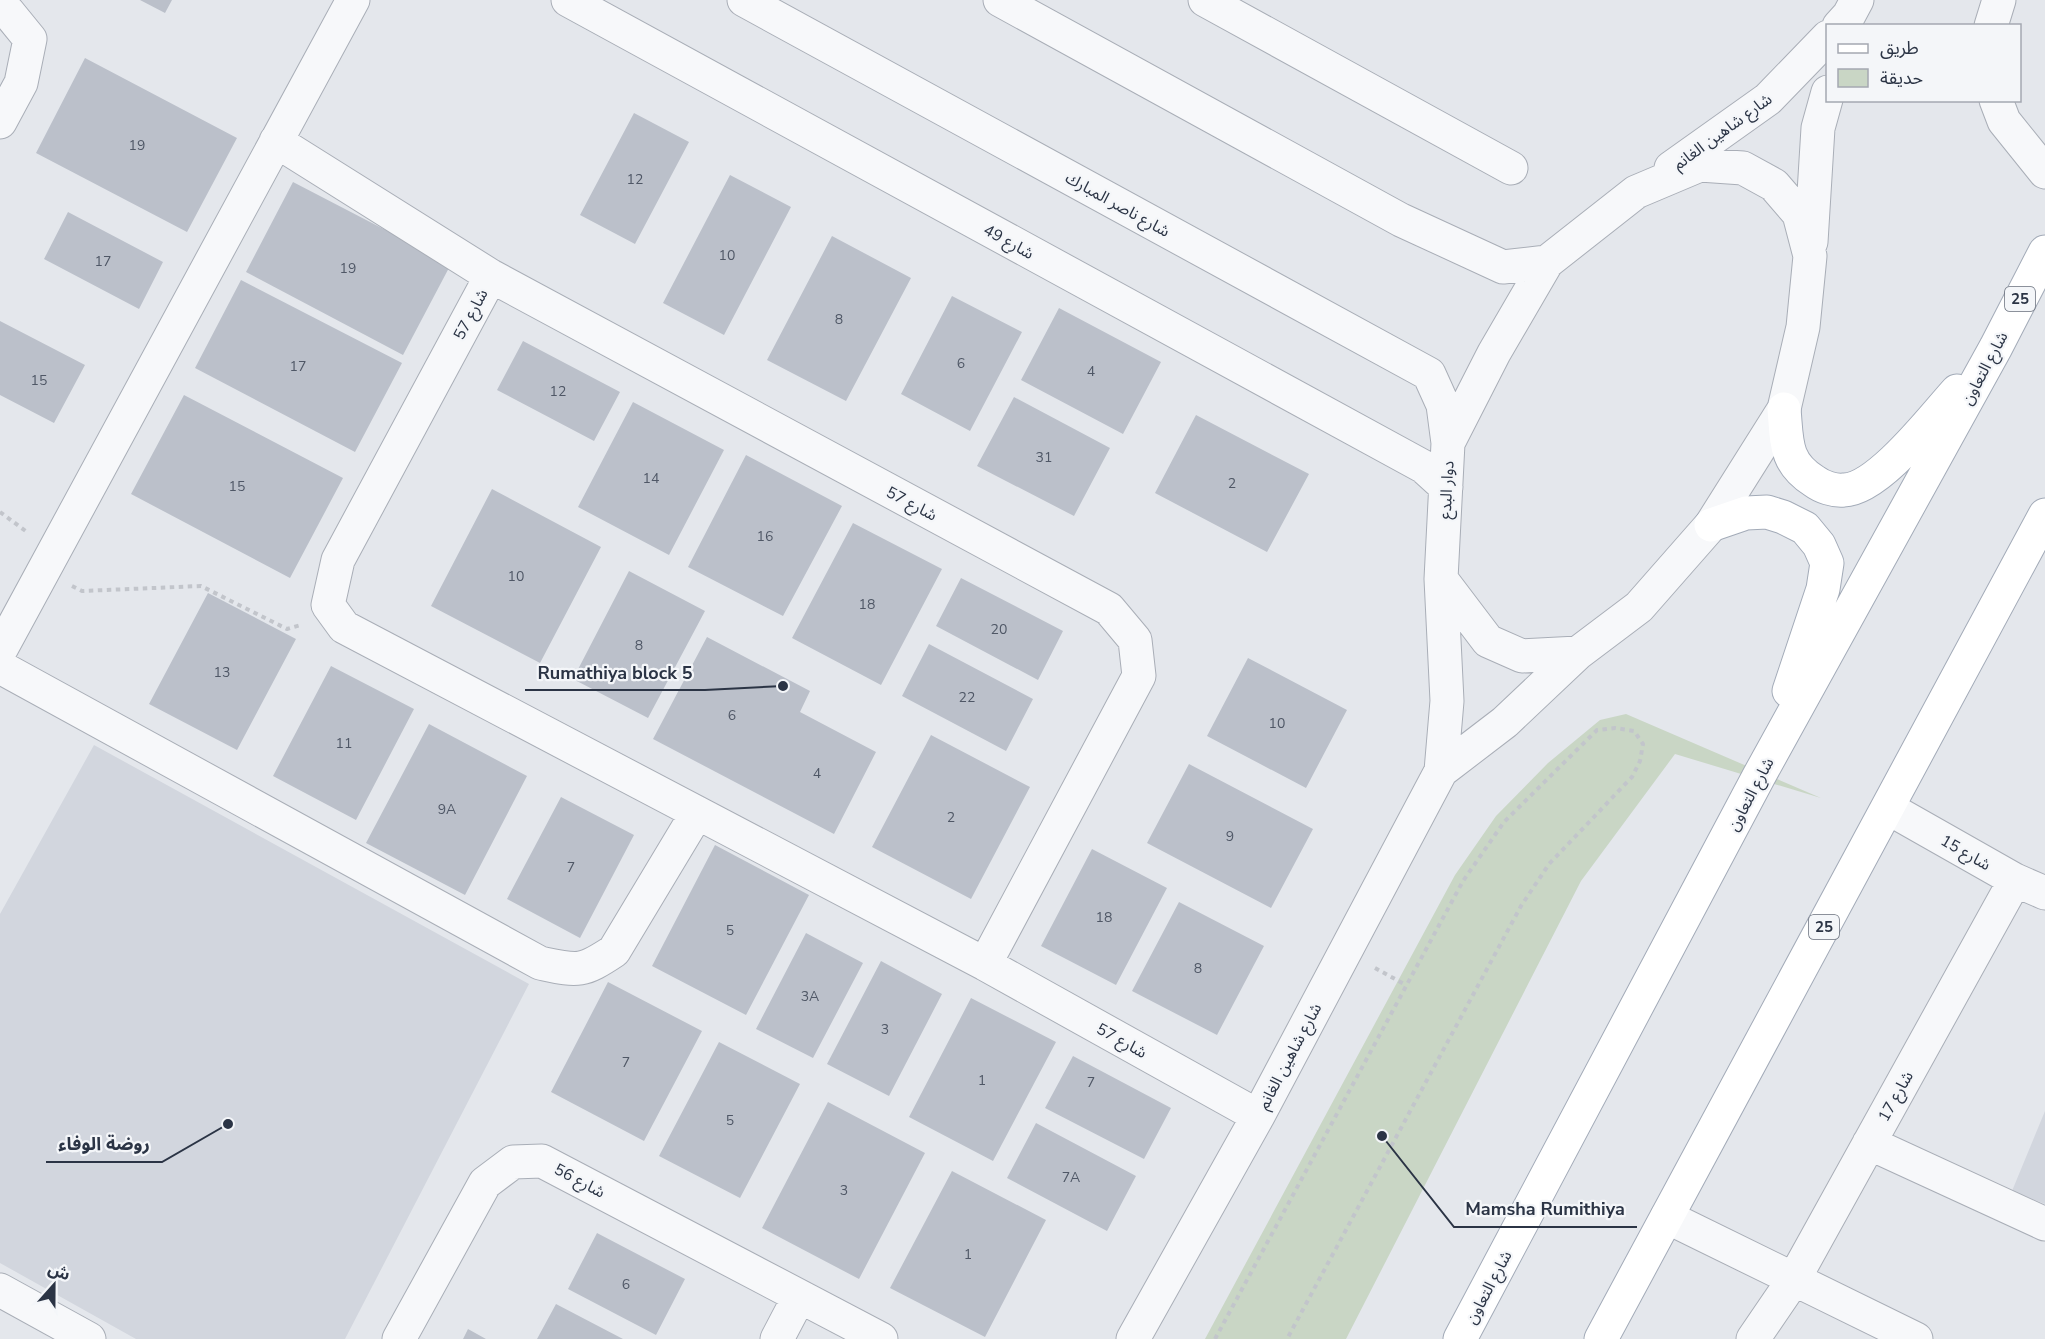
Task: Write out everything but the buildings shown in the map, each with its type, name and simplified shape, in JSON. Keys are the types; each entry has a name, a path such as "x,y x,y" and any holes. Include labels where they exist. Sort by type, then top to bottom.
{"main road":[{"name":"شارع التعاون","path":"1460,1339 1759,776 1996,347 2045,252"},
{"path":"1784,409 1788,453 1803,474 1822,487 1846,491 1869,481 1894,462 1996,347"},
{"path":"1711,525 1746,513 1767,512 1783,517 1805,528 1819,545 1827,563 1823,589 1759,776"},
{"name":"25","path":"1602,1339 2045,515"}],"street":[{"path":"0,651 353,0"},
{"name":"شارع 49","path":"568,0 1424,467 1446,487"},
{"name":"شارع ناصر المبارك","path":"744,0 1429,374 1443,405 1448,443"},
{"path":"1000,0 1401,220 1503,267 1547,262"},
{"path":"1205,0 1511,168"},
{"path":"1992,24 2000,0"},
{"path":"0,7 8,12 30,39 21,83 0,122"},
{"name":"شارع شاهين الغانم","path":"1636,192 1768,99 1826,39"},
{"path":"1810,255 1818,128 1826,96"},
{"path":"1997,102 2004,121 2045,172"},
{"path":"276,141 491,276"},
{"name":"دوار البدع","path":"1441,579 1448,443 1494,352 1547,262 1636,192 1700,165 1743,168 1774,185 1799,214 1810,255 1803,327 1784,409 1711,525 1639,607 1578,653"},
{"name":"شارع 57","path":"986,964 1139,676 1135,640 1109,609 491,276 338,560 328,605 344,627 986,964 1258,1116"},
{"path":"1441,579 1488,641 1522,656 1578,653"},
{"name":"شارع شاهين الغانم","path":"1133,1339 1258,1116 1441,771 1447,700 1441,579"},
{"name":"شارع شاهين الغانم","path":"1441,771 1504,722 1578,653"},
{"path":"0,667 540,963 573,970 593,965 614,951 697,813"},
{"name":"شارع 15","path":"1888,808 2015,880 2045,892"},
{"name":"شارع 17","path":"1753,1339 1794,1279 2015,880"},
{"path":"1869,1143 2045,1224"},
{"name":"شارع 56","path":"399,1339 485,1183 513,1162 543,1161 881,1339"},
{"path":"1667,1217 1916,1339"},
{"path":"0,1290 89,1339"},
{"path":"777,1339 799,1297"}],"path":[{"path":"45,570 82,591 201,586 287,629 335,615"},
{"path":"1215,1339 1463,881 1504,822 1597,730 1614,728 1634,731 1643,744 1640,761 1632,777 1549,864 1521,906 1287,1339"}],"shaded area":[{"path":"94,745 529,984 345,1339 136,1339 0,1263 0,914"},
{"path":"2045,1111 2045,1204 2012,1191"}],"green space":[{"path":"1626,714 1821,798 1675,754 1581,881 1346,1339 1205,1339 1455,875 1496,816 1548,763 1600,720"}],"place":[{"name":"Rumathiya block 5","path":"783,686"},
{"name":"روضة الوفاء","path":"228,1124"},
{"name":"Mamsha Rumithiya","path":"1382,1136"}]}
